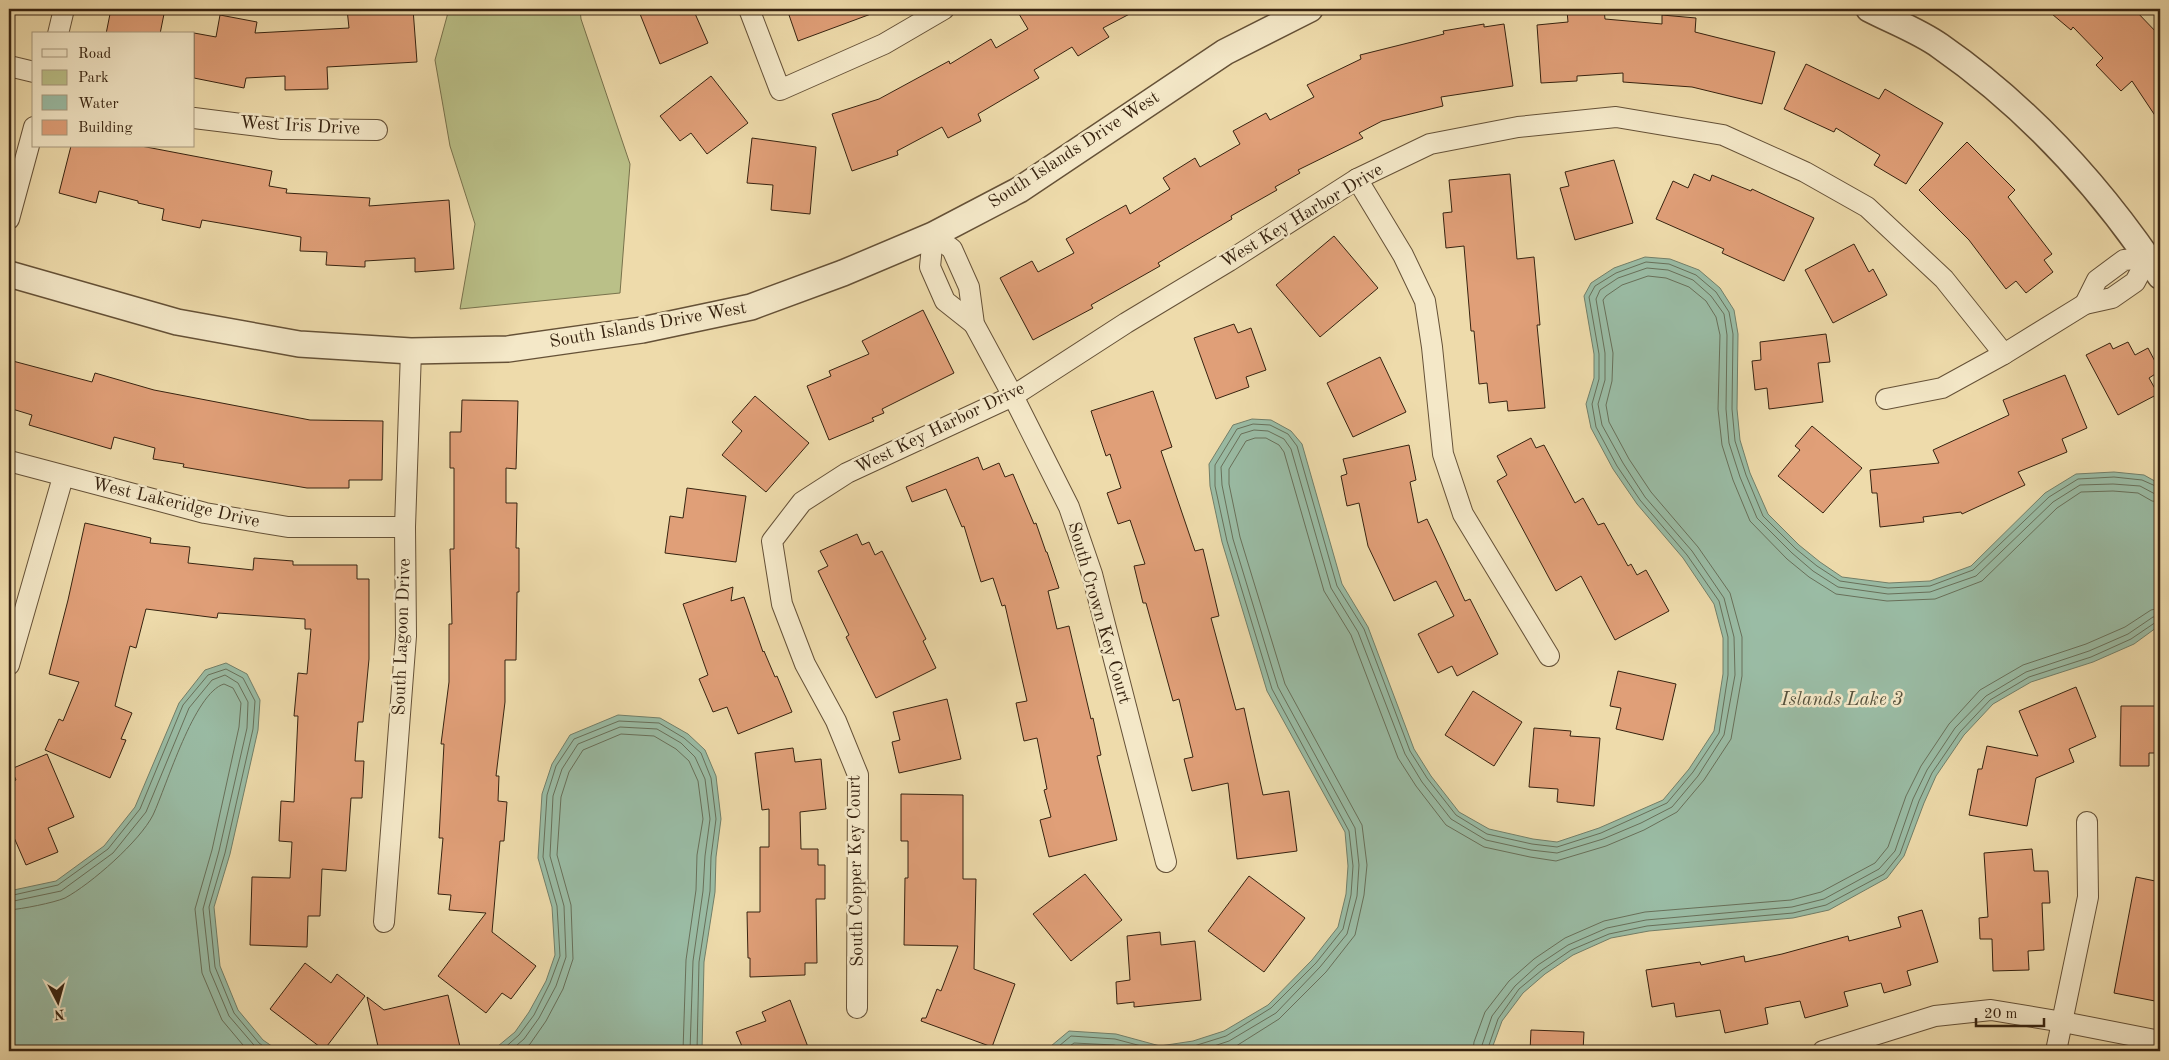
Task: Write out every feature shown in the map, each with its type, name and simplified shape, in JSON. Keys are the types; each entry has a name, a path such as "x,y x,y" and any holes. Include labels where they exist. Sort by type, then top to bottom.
{"street":[{"path":"58,32 64,9"},
{"path":"749,9 780,90 884,44 944,9"},
{"name":"South Islands Drive West","path":"9,274 177,322 298,344 411,351 508,349 642,330 751,307 843,273 933,235 1019,190 1225,52 1310,9"},
{"path":"1869,9 1938,44 2018,107 2086,175 2154,267 2112,298 2085,304 2004,354 1942,388 1886,399"},
{"path":"9,66 32,72"},
{"name":"West Key Harbor Drive","path":"772,541 802,502 848,473 1014,396 1126,323 1357,179 1430,144 1518,127 1616,117 1722,135 1805,172 1867,207 1944,279 2004,354"},
{"name":"West Iris Drive","path":"195,118 282,129 377,130"},
{"path":"9,219 32,134"},
{"path":"1357,179 1403,255 1425,302 1432,347 1443,454 1464,514 1549,656"},
{"name":"South Crown Key Court","path":"933,235 930,267 945,301 974,324"},
{"name":"South Crown Key Court","path":"933,235 952,249 969,287 974,324 1014,396 1068,507 1092,574 1166,862"},
{"name":"South Lagoon Drive","path":"384,922 406,636 405,528 411,351"},
{"name":"West Lakeridge Drive","path":"9,461 63,477 205,513 288,526 405,528"},
{"path":"9,665 63,477"},
{"name":"South Copper Key Court","path":"772,541 782,604 806,664 836,720 858,775 858,1008"},
{"path":"2056,1051 2088,897 2087,822"},
{"path":"1823,1051 1934,1016 1991,1010 2160,1041"}],"green space":[{"path":"449,9 580,9 581,19 630,164 620,293 460,309 475,224 450,146 435,60"}],"water":[{"name":"Islands Lake 3","path":"1645,257 1670,259 1699,270 1720,288 1734,310 1738,334 1737,409 1740,440 1750,473 1768,514 1799,545 1820,562 1842,577 1889,583 1930,581 1971,566 2045,493 2076,474 2114,472 2144,475 2160,484 2160,625 2134,644 2093,662 2031,682 1993,704 1964,735 1936,776 1904,856 1887,878 1829,910 1793,918 1649,931 1611,938 1573,955 1545,974 1523,993 1502,1021 1491,1051 1045,1051 1069,1031 1116,1034 1160,1046 1193,1041 1224,1031 1268,1005 1312,960 1338,927 1346,894 1348,866 1345,832 1267,691 1222,542 1210,486 1209,464 1233,425 1252,419 1271,420 1291,431 1302,444 1342,584 1368,627 1414,749 1431,776 1459,812 1489,829 1533,839 1557,842 1599,828 1663,800 1689,769 1714,731 1723,674 1723,638 1714,604 1683,558 1637,504 1613,469 1591,428 1586,404 1594,378 1594,354 1584,296 1591,283 1614,268"},
{"path":"226,663 247,674 260,700 258,730 230,854 214,907 220,966 238,1010 263,1040 279,1051 9,1051 9,891 56,881 104,846 135,807 179,703 205,670"},
{"path":"618,715 660,718 688,734 705,750 716,776 721,819 716,857 715,892 704,962 702,1051 492,1051 515,1032 529,1012 546,981 555,955 552,907 538,858 542,794 552,764 570,735"}],"building":[{"path":"111,9 165,9 160,32 106,32"},
{"path":"347,9 413,9 417,62 327,67 328,89 285,90 285,76 246,78 244,88 195,78 195,33 216,37 220,15 257,22 255,33 349,28"},
{"path":"638,9 693,9 708,43 660,64"},
{"path":"797,9 879,9 879,11 798,41 789,15"},
{"path":"1029,9 1139,9 1103,28 1109,37 1078,56 1072,47 1034,70 1039,78 978,114 981,121 948,138 942,127 897,151 898,155 852,171 832,114 879,99 949,61 950,64 991,39 996,48 1028,29 1019,14"},
{"path":"1604,9 1605,19 1662,24 1662,15 1696,18 1695,32 1775,52 1762,104 1692,87 1623,82 1623,73 1577,76 1577,81 1541,83 1537,25 1568,22 1567,11"},
{"path":"2046,9 2134,9 2160,36 2160,123 2132,81 2121,91 2096,65 2103,58 2073,27 2071,30"},
{"path":"1484,24 1484,27 1504,24 1513,86 1441,97 1443,106 1382,121 1359,133 1363,138 1298,170 1300,173 1275,187 1277,190 1231,216 1232,219 1158,263 1160,266 1091,305 1093,308 1033,340 1000,278 1032,261 1038,272 1074,253 1066,239 1126,205 1130,214 1170,189 1163,178 1195,158 1200,167 1240,144 1233,131 1266,113 1270,120 1314,97 1307,85 1361,59 1360,55 1444,34 1443,31"},
{"path":"1806,64 1879,99 1885,89 1943,123 1906,184 1874,165 1880,155 1836,128 1834,132 1784,109"},
{"path":"711,76 748,123 707,154 691,133 680,141 660,116"},
{"path":"752,138 816,147 810,214 771,210 773,185 747,183"},
{"path":"1967,142 2015,190 2008,197 2052,254 2044,260 2053,272 2026,293 2016,281 2006,289 1969,240 1919,190"},
{"path":"70,148 151,148 272,171 269,186 287,189 286,193 370,198 369,206 449,200 454,269 415,272 415,258 365,261 365,267 326,265 327,252 300,251 301,237 202,220 200,228 162,220 164,209 99,191 96,203 59,193"},
{"path":"1614,160 1633,223 1575,240 1560,188 1569,186 1565,172"},
{"path":"1510,174 1517,259 1534,257 1540,325 1537,325 1545,408 1508,411 1507,401 1489,403 1487,383 1479,384 1474,331 1471,331 1464,246 1446,248 1443,213 1452,212 1449,180"},
{"path":"1694,174 1710,181 1712,175 1751,191 1752,189 1814,218 1784,281 1722,253 1724,249 1656,219 1673,181 1688,188"},
{"path":"1334,236 1378,288 1320,337 1276,285"},
{"path":"1854,244 1869,272 1873,269 1887,295 1833,323 1805,270"},
{"path":"923,310 954,373 882,409 884,413 872,418 874,421 829,440 807,386 831,376 829,371 869,354 862,341"},
{"path":"1234,324 1238,333 1251,328 1266,370 1246,377 1249,387 1216,399 1194,338"},
{"path":"1826,334 1830,362 1818,363 1823,402 1769,409 1767,388 1755,390 1752,361 1761,360 1760,342"},
{"path":"2128,342 2135,355 2148,348 2160,371 2149,378 2158,394 2118,415 2086,355 2110,343 2113,349"},
{"path":"1380,357 1406,412 1353,437 1327,383"},
{"path":"9,360 92,382 95,373 154,390 310,420 383,421 382,480 349,480 349,488 307,488 183,467 184,464 153,459 155,448 114,437 111,449 29,425 32,415 9,408"},
{"path":"2065,375 2087,428 2062,439 2067,452 2018,472 2025,485 1962,514 1961,512 1923,517 1924,522 1880,527 1877,493 1872,493 1870,470 1939,463 1933,450 2009,415 2003,400"},
{"path":"1153,391 1172,447 1161,451 1195,551 1203,549 1219,616 1211,618 1236,710 1244,708 1263,795 1289,791 1297,851 1237,859 1228,783 1192,791 1184,759 1193,757 1179,699 1173,701 1146,603 1143,603 1134,566 1145,564 1130,520 1118,524 1107,493 1121,488 1110,454 1106,456 1091,411"},
{"path":"755,396 809,443 766,492 722,455 742,431 732,422"},
{"path":"462,400 518,401 516,469 506,468 506,503 517,503 516,548 519,548 519,592 517,592 516,660 505,660 505,702 496,776 499,776 498,801 507,802 504,841 500,841 492,932 536,966 511,999 502,993 486,1013 438,976 486,913 449,910 451,895 438,894 443,838 439,838 444,744 441,744 449,682 449,624 452,624 450,549 454,549 454,468 450,468 450,432 461,432"},
{"path":"1812,426 1862,468 1823,513 1778,476 1800,450 1795,446"},
{"path":"1531,438 1536,448 1544,445 1575,503 1583,498 1598,525 1604,523 1628,566 1631,564 1637,575 1646,570 1669,611 1615,640 1581,576 1556,591 1497,481 1507,475 1497,456"},
{"path":"1409,445 1416,480 1410,482 1418,523 1427,519 1465,601 1470,599 1498,654 1457,676 1452,666 1438,673 1418,634 1454,616 1436,581 1394,601 1368,546 1359,503 1347,506 1341,476 1347,474 1343,459"},
{"path":"978,457 983,470 999,463 1005,477 1013,474 1034,524 1036,523 1047,552 1059,588 1048,591 1057,629 1069,626 1091,719 1093,718 1101,755 1097,756 1117,840 1049,857 1040,820 1051,817 1044,790 1047,789 1037,738 1024,741 1016,703 1027,701 1005,605 1002,606 993,578 981,582 964,526 962,527 946,489 912,502 906,487"},
{"path":"687,488 746,496 736,562 665,553 670,516 683,518"},
{"path":"85,523 151,538 150,543 190,547 188,563 253,570 254,558 293,561 293,565 357,565 357,579 369,579 369,659 363,722 358,722 355,761 364,761 362,798 351,798 346,871 322,869 320,916 308,916 307,947 250,945 252,877 290,878 292,842 279,841 281,801 294,802 298,716 294,716 298,673 307,674 311,629 305,629 305,619 218,613 217,618 146,609 136,648 130,646 115,706 132,713 121,739 126,740 110,778 45,750 59,719 63,721 79,682 49,674"},
{"path":"857,534 862,545 869,542 875,555 882,551 926,639 923,641 936,668 876,698 846,637 849,635 818,571 828,566 820,551"},
{"path":"733,587 731,601 744,597 763,652 775,677 777,676 792,712 738,734 727,707 713,712 699,679 708,675 683,604"},
{"path":"1618,671 1676,684 1663,740 1616,729 1621,708 1610,706"},
{"path":"2076,687 2096,737 2069,749 2074,762 2036,778 2027,826 1969,815 1978,769 1982,769 1987,746 2038,756 2019,711"},
{"path":"1473,691 1522,722 1494,766 1445,735"},
{"path":"947,699 961,759 899,773 892,742 900,740 893,712"},
{"path":"2121,706 2160,706 2160,753 2149,753 2149,766 2120,766"},
{"path":"1534,728 1571,731 1570,736 1600,738 1594,806 1557,802 1558,789 1529,787"},
{"path":"793,748 795,762 821,759 826,809 800,812 801,849 818,849 818,865 825,865 825,899 816,899 817,963 805,963 805,975 750,977 747,912 760,912 760,847 769,847 769,809 762,810 755,753"},
{"path":"47,754 74,817 48,828 58,852 26,865 9,826 9,783 16,780 11,769"},
{"path":"901,794 963,795 963,879 976,879 974,969 1015,984 992,1047 921,1021 922,1018 926,1018 937,989 941,991 958,946 904,945 905,878 908,878 908,841 901,841"},
{"path":"2032,849 2034,871 2048,871 2050,903 2042,903 2044,950 2028,951 2029,970 1993,971 1992,939 1980,939 1979,918 1988,917 1984,853"},
{"path":"1085,874 1122,920 1071,961 1033,914"},
{"path":"1249,876 1305,918 1264,972 1208,931"},
{"path":"2136,877 2160,882 2160,1002 2114,993"},
{"path":"1922,910 1938,962 1907,971 1911,985 1884,993 1881,983 1844,992 1848,1006 1805,1018 1800,1001 1765,1008 1768,1024 1725,1033 1720,1010 1676,1017 1674,1003 1652,1007 1646,970 1700,962 1701,965 1744,956 1745,962 1848,936 1849,941 1901,927 1898,917"},
{"path":"1160,932 1161,945 1195,941 1201,1000 1134,1007 1134,1002 1117,1004 1116,982 1130,980 1127,936"},
{"path":"305,963 331,983 337,974 365,996 324,1050 270,1009"},
{"path":"448,995 461,1051 379,1051 367,997 384,1010"},
{"path":"790,1000 808,1047 798,1051 744,1051 736,1032 766,1021 762,1012"},
{"path":"1531,1030 1584,1032 1583,1051 1530,1051"}]}
